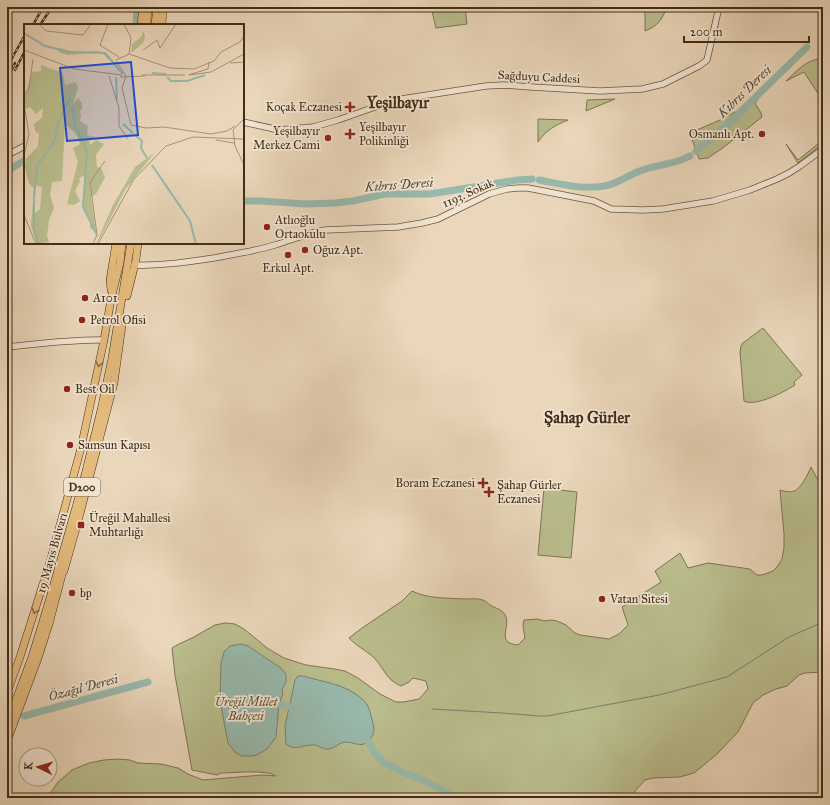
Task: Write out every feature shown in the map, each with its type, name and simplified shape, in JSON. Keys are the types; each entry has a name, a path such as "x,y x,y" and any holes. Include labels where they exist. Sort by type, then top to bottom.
{"highway":[{"path":"141,24 143,7"},
{"path":"147,24 148,7"},
{"path":"155,24 157,7"},
{"path":"162,24 163,7"},
{"path":"111,299 110,280 116,244"},
{"name":"19 Mayıs Bulvarı","path":"7,693 50,562 82,443 104,340 111,299 120,263 122,244"},
{"name":"19 Mayıs Bulvarı","path":"7,724 32,657 84,479 101,410 113,351 131,244"},
{"path":"7,740 38,658 49,624 79,517 114,383 124,314 138,244"},
{"path":"64,571 70,527"}],"street":[{"name":"Sağduyu Caddesi","path":"244,122 279,130 313,128 395,100 486,86 503,85 600,91 642,89 663,84 699,66 707,60 719,7"},
{"path":"7,155 24,146"},
{"name":"1193. Sokak","path":"134,265 159,265 244,253 319,231 398,227 422,223 438,219 489,194 507,189 528,188 552,192 594,201 611,209 663,210 713,201 750,190 777,179 797,168 823,148"},
{"path":"7,347 53,342 104,340"}],"green space":[{"path":"431,7 465,7 467,24 436,28"},
{"path":"645,7 667,7 659,22 654,27 645,31"},
{"path":"818,59 823,67 823,101 804,72 786,81 805,64"},
{"path":"757,96 759,98 755,103 762,117 708,158 699,159 690,133 739,110"},
{"path":"615,99 586,111 587,100"},
{"path":"538,119 568,120 552,128 544,134 538,142"},
{"path":"823,139 823,144 798,163 786,144 798,160"},
{"path":"763,328 802,375 794,382 795,385 770,398 755,402 744,401 740,352 741,346"},
{"name":"Üreğil Millet Bahçesi","path":"811,467 819,482 823,502 823,672 805,673 799,675 787,686 763,695 753,703 738,732 717,754 694,773 680,777 653,778 645,780 635,791 634,798 47,798 55,787 58,787 58,782 72,770 89,763 104,760 118,759 130,760 138,763 161,764 178,768 203,780 262,775 276,776 257,772 221,773 217,775 192,770 175,675 172,648 215,625 225,623 235,624 244,629 267,648 284,658 306,665 345,671 358,678 380,694 396,702 419,699 428,689 426,681 413,678 401,686 395,683 376,660 349,638 402,601 412,591 432,597 478,599 485,601 491,606 502,611 505,615 507,621 505,634 507,641 511,644 518,645 525,638 523,626 524,620 538,619 544,621 557,621 566,625 575,633 580,635 609,639 619,634 628,625 622,607 661,582 655,571 680,553 688,568 708,563 750,569 757,575 762,575 773,571 782,559 784,548 780,490 791,492 797,490 804,481"},
{"path":"544,488 577,492 571,558 538,555"}],"shaded area":[{"path":"241,644 248,646 281,668 286,674 286,682 282,689 283,694 279,704 276,737 267,749 257,755 251,756 241,756 235,752 228,743 220,701 221,664 224,652 230,646"},
{"path":"298,676 303,676 342,687 356,694 362,699 368,707 374,726 374,732 371,738 364,744 344,742 327,749 315,745 296,748 286,744 285,726 295,680"}],"waterway":[{"path":"136,24 137,7"},
{"name":"Kıbrıs Deresi","path":"696,151 727,125 807,47"},
{"name":"Kıbrıs Deresi","path":"539,180 574,186 600,187 614,183 641,170 685,159 690,156"},
{"path":"7,171 24,161"},
{"name":"Kıbrıs Deresi","path":"244,201 306,204 335,203 353,201 385,194 430,194 532,179"},
{"path":"432,709 547,716 659,695 727,677 789,637 823,622"},
{"name":"Özağıl Deresi","path":"24,716 148,682"},
{"name":"Özağıl Deresi","path":"271,703 298,708"},
{"name":"Özağıl Deresi","path":"362,735 383,762 458,798"}],"railway":[{"path":"34,24 43,7"},
{"path":"41,24 52,7"},
{"path":"7,67 24,37"},
{"path":"15,70 24,53"},
{"path":"7,78 15,63"}],"place":[{"name":"Koçak Eczanesi","path":"350,107"},
{"name":"Yeşilbayır Polikinliği","path":"350,134"},
{"name":"Osmanlı Apt.","path":"762,134"},
{"name":"Yeşilbayır Merkez Cami","path":"328,138"},
{"name":"Atlıoğlu Ortaokulu","path":"267,227"},
{"name":"Oğuz Apt.","path":"305,250"},
{"name":"Erkul Apt.","path":"288,255"},
{"name":"A101","path":"85,298"},
{"name":"Petrol Ofisi","path":"82,320"},
{"name":"Best Oil","path":"67,389"},
{"name":"Samsun Kapısı","path":"70,445"},
{"name":"Boram Eczanesi","path":"483,483"},
{"name":"Şahap Gürler Eczanesi","path":"489,492"},
{"name":"Üreğil Mahallesi Muhtarlığı","path":"81,525"},
{"name":"bp","path":"72,593"},
{"name":"Vatan Sitesi","path":"602,599"}],"district":[{"name":"Yeşilbayır","path":"398,102"},
{"name":"Şahap Gürler","path":"587,417"}]}
